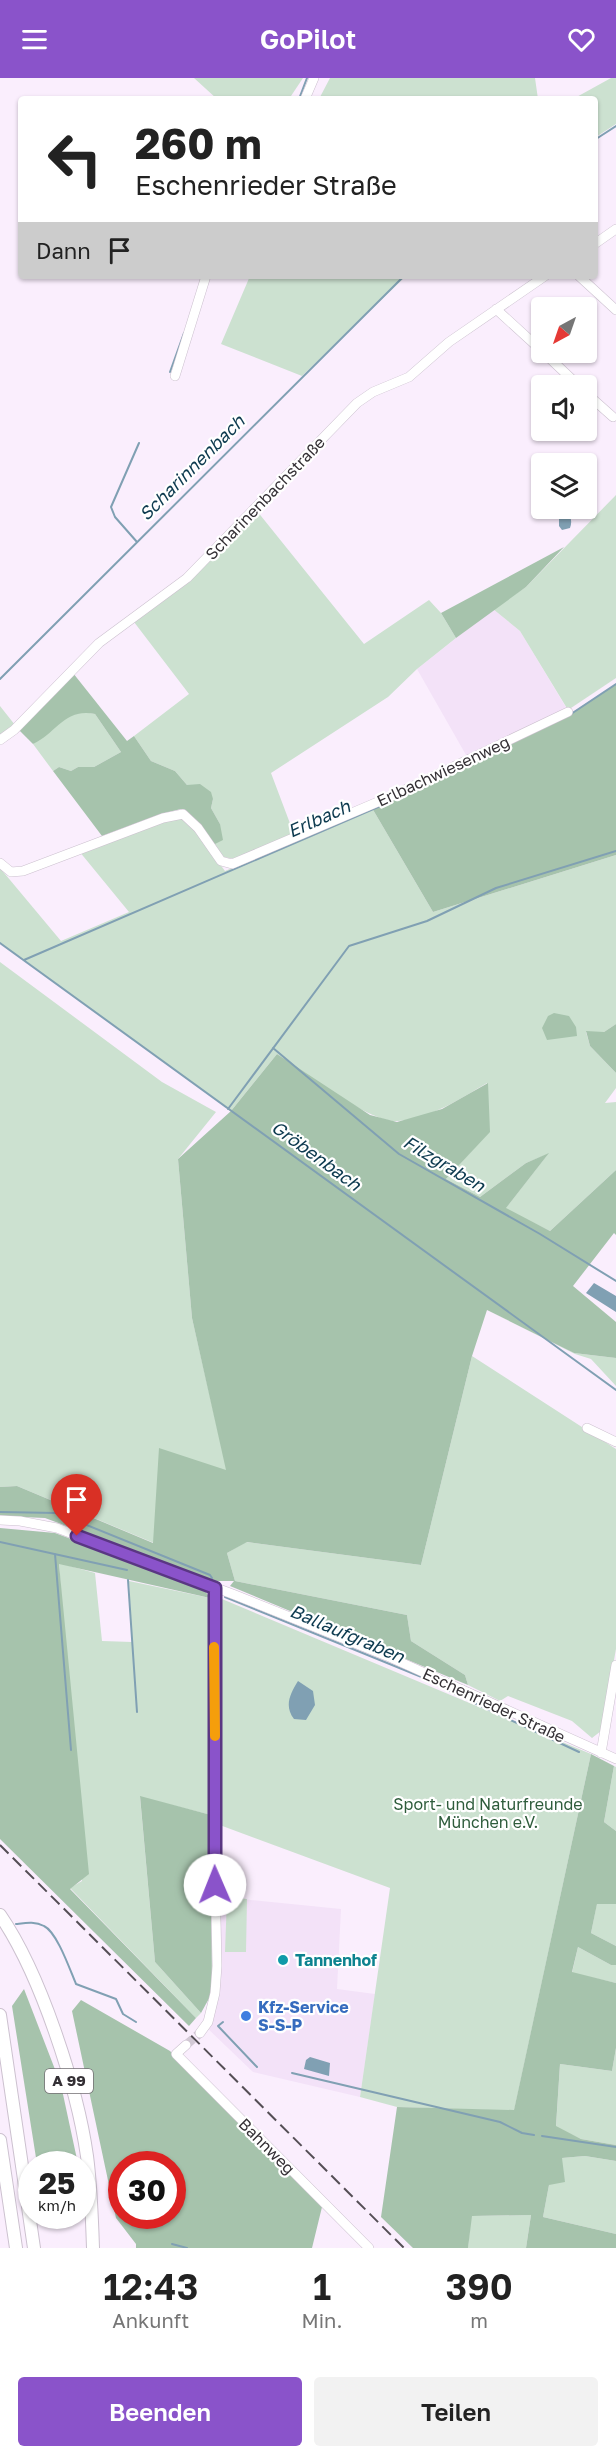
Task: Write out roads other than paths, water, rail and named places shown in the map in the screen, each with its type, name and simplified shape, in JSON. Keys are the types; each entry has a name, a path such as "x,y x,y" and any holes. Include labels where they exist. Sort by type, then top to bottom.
{"highway":[{"name":"A 99","path":"3,1919 30,1971 49,2018 78,2112 87,2156 93,2248"},
{"path":"0,2015 34,2248"},
{"path":"0,2140 16,2248"}],"street":[{"path":"306,96 314,78"},
{"path":"598,242 616,229"},
{"path":"175,376 205,279"},
{"name":"Scharinenbachstraße","path":"0,740 14,730 99,643 187,578 357,403 373,392 409,377 449,342 541,279"},
{"path":"582,279 616,310"},
{"path":"496,309 531,342"},
{"path":"554,363 567,375"},
{"path":"597,403 613,417"},
{"name":"Erlbachwiesenweg","path":"0,863 11,872 23,871 163,818 183,814 198,828 221,861 232,864 384,800 568,712"},
{"path":"586,1428 616,1442"},
{"name":"Eschenrieder Straße","path":"0,1520 57,1528 215,1588 387,1656 616,1759"},
{"path":"200,2033 208,2022 215,1994 217,1966 214,1823 215,1588"},
{"path":"601,1753 616,1665"},
{"name":"Bahnweg","path":"186,2045 176,2054 369,2248"}],"water":[{"path":"559,519 571,519 570,528 562,530 559,526"},
{"path":"594,1283 616,1296 616,1312 586,1293"},
{"path":"298,1681 313,1691 315,1705 306,1720 294,1719 289,1709 291,1695"},
{"path":"310,2057 330,2063 329,2076 304,2069 306,2060"}],"waterway":[{"path":"300,96 307,78"},
{"name":"Scharinnenbach","path":"598,138 616,126"},
{"name":"Scharinnenbach","path":"0,679 401,279"},
{"path":"170,372 184,333"},
{"path":"137,542 115,517 111,507 139,443"},
{"name":"Erlbach","path":"571,714 616,684"},
{"name":"Erlbach","path":"24,960 385,804"},
{"path":"228,1109 349,946 427,921 496,888 616,851"},
{"name":"Gröbenbach","path":"0,943 616,1390"},
{"name":"Filzgraben","path":"273,1048 399,1154 540,1234 616,1281"},
{"name":"Ballaufgraben","path":"0,1512 57,1513 210,1575 212,1578"},
{"path":"0,1542 127,1570"},
{"path":"55,1554 71,1750"},
{"path":"128,1580 137,1712"},
{"name":"Ballaufgraben","path":"225,1597 424,1678 458,1695"},
{"name":"Ballaufgraben","path":"470,1701 579,1752"},
{"path":"16,1924 37,1923 49,1930 63,1952 76,1984 116,1999 123,2014 136,2022"},
{"path":"223,2022 218,2026 257,2067"},
{"path":"292,2073 500,2122 522,2133 534,2135"},
{"path":"542,2136 616,2147"},
{"path":"172,2244 187,2248"}],"tunnel":[{"path":"186,2045 200,2033"}],"railway":[{"path":"0,1845 404,2248"}],"place":[{"name":"Tannenhof","path":"283,1960"},
{"name":"Kfz-Service S-S-P","path":"246,2016"}],"park label":[{"name":"Sport- und Naturfreunde München e.V.","path":"488,1813"}]}
